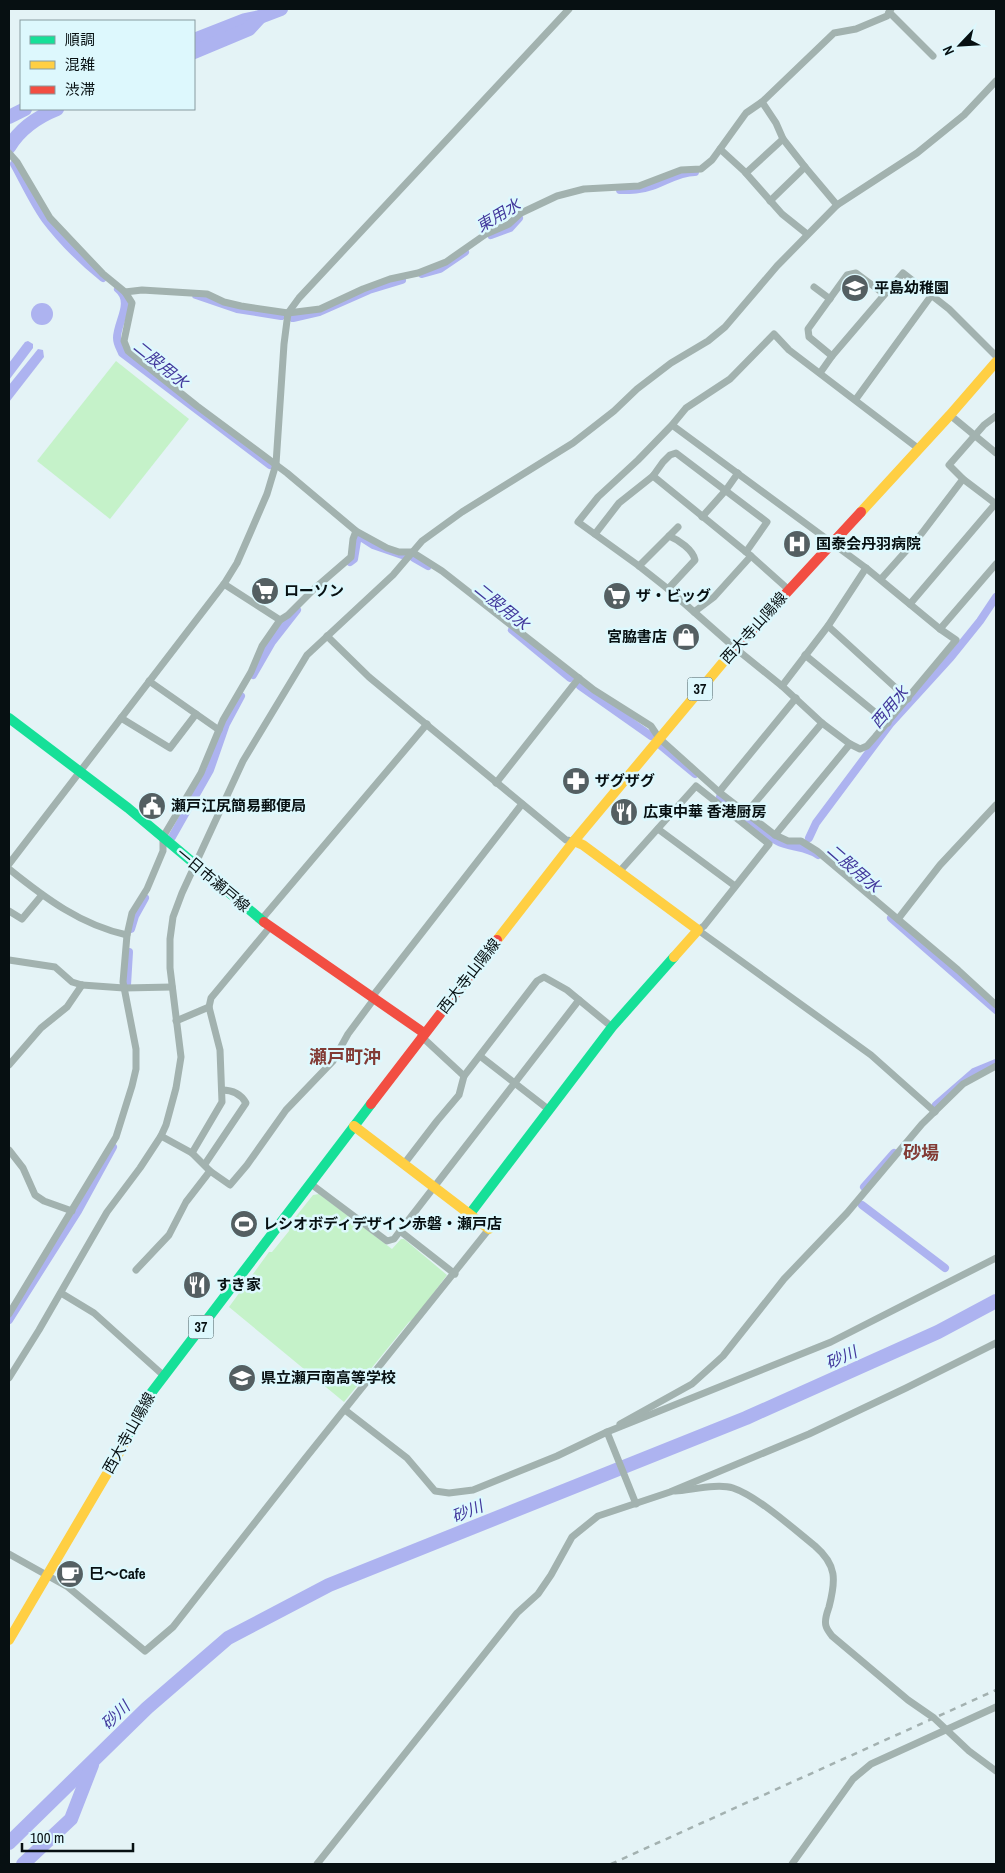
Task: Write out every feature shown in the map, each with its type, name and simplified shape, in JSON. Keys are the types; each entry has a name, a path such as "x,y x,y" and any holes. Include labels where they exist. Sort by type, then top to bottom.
{"main road":[{"name":"西大寺山陽線","path":"9,1640 118,1455 142,1405 423,1034 574,841 735,648 950,416 996,362"},
{"name":"一日市瀬戸線","path":"9,718 128,808 270,927 423,1034"},
{"path":"469,1215 548,1109 612,1028 698,930 584,845 574,841"},
{"path":"354,1126 489,1229"}],"street":[{"path":"127,935 78,918 42,895 9,864 224,584 251,531 267,494 276,464 284,344 288,313 306,291 569,9"},
{"path":"126,292 142,290 206,294 241,306 288,313 320,309 363,289 390,279 418,273 446,262 486,234 509,224 521,213 557,196 584,188 639,186 681,170 701,169 712,160 746,113 762,102 834,33 856,28 887,16 890,10 933,56"},
{"path":"9,1378 12,1366 60,1293 107,1212 161,1136 171,1112 181,1057 172,987 170,939 173,917 195,864 243,761 307,655 393,574 422,541 462,512 573,443 671,363 708,341 726,327 777,266 837,205 917,153 964,115 996,81"},
{"path":"762,102 776,123 782,139 837,205"},
{"path":"746,173 782,139"},
{"path":"720,149 746,173 782,214 807,234"},
{"path":"9,153 17,162 50,218 103,274 126,292 132,303 124,341 128,351 197,406 276,464 356,531 386,548 399,552 412,552 442,571 594,690 651,726 659,738 719,792 775,835 788,841 801,841 817,851 996,1005"},
{"path":"770,201 805,167"},
{"path":"832,356 809,337 808,329 847,275 856,273 884,294"},
{"path":"820,373 832,356 903,273 949,309 996,356"},
{"path":"814,288 830,299"},
{"path":"856,399 931,296"},
{"path":"672,425 882,579 940,629 956,640 888,723 867,746 860,749 850,744 822,722 668,589 578,522 598,497 672,425 686,408 730,379 774,334 789,350 856,399 919,449"},
{"path":"950,416 996,453"},
{"path":"910,604 996,504 964,479 950,465 984,425 996,416"},
{"path":"595,534 619,503 653,476 662,462 670,455 676,453 767,522 748,554 714,596 694,612"},
{"path":"702,517 738,473"},
{"path":"653,476 789,590"},
{"path":"882,579 922,533 964,479"},
{"path":"639,566 678,528"},
{"path":"9,1314 116,1137 136,1069 136,1049 124,988 127,935 132,913 147,889 163,851 163,837 200,773 219,730 251,672 262,646 280,620 288,615 314,589 351,557 356,531"},
{"path":"668,589 695,560 694,556 682,543 669,536"},
{"path":"940,629 996,564"},
{"path":"782,686 828,626 866,568"},
{"path":"224,584 280,620"},
{"path":"828,626 908,699"},
{"path":"327,636 369,677 496,783 566,840 574,841"},
{"path":"805,655 888,723"},
{"path":"496,783 578,678"},
{"path":"149,681 219,730"},
{"path":"719,792 796,698"},
{"path":"121,718 170,748 196,714"},
{"path":"747,812 822,722"},
{"path":"261,920 427,724"},
{"path":"775,835 850,744"},
{"path":"619,872 696,786 769,844 704,926 698,930 871,1055 935,1112"},
{"path":"161,1136 192,1153 210,1171 230,1185 248,1165 286,1110 333,1061 348,1034 373,998 522,804"},
{"path":"898,919 940,865 996,805"},
{"path":"658,829 735,886"},
{"path":"9,911 22,919 42,895"},
{"path":"192,1153 222,1102 220,1050 209,1007 211,998 270,927"},
{"path":"9,960 50,965 72,982 82,985 124,988 172,987"},
{"path":"404,1164 436,1121 459,1096 464,1076 537,981 544,978 567,990 612,1028"},
{"path":"9,1065 41,1028 67,1007 82,985"},
{"path":"311,1184 387,1241 394,1239 579,1000"},
{"path":"176,1021 209,1007"},
{"path":"423,1034 464,1076"},
{"path":"480,1056 548,1109"},
{"path":"607,1432 630,1417 692,1384 723,1356 784,1279 847,1213 935,1112 963,1084 996,1066"},
{"path":"205,1164 246,1103 243,1098 231,1090 222,1090"},
{"path":"9,1150 23,1168 35,1195 44,1201 72,1211"},
{"path":"136,1270 168,1235 186,1202 210,1171"},
{"path":"9,1554 68,1587 145,1651 173,1627 489,1229"},
{"path":"400,1231 455,1274"},
{"path":"345,1410 407,1458 435,1491 440,1493 473,1490 557,1456 607,1432 831,1342 996,1258"},
{"path":"60,1293 94,1313 164,1375"},
{"path":"317,1864 518,1613 538,1594 572,1537 598,1516 670,1492 843,1419 996,1343"},
{"path":"607,1432 636,1504"},
{"path":"670,1492 717,1487 732,1488 753,1499 815,1546 824,1554 832,1566 833,1591 825,1618 826,1628 829,1632 908,1700 934,1718 944,1730 996,1771"},
{"path":"792,1864 853,1779 870,1764 996,1707"}],"green space":[{"path":"116,361 189,419 110,519 37,461"},
{"path":"319,1194 392,1249 401,1239 404,1239 447,1275 415,1318 409,1322 344,1402 229,1307 269,1252 272,1252 289,1231 290,1224 313,1195"}],"water":[{"path":"42,303 50,306 53,314 50,322 42,325 34,322 31,314 34,306"},
{"path":"28,341 33,344 33,348 9,380 9,363 25,342"},
{"path":"38,349 43,350 44,357 9,402 9,385"}],"waterway":[{"path":"195,52 249,29 260,17 281,9"},
{"path":"195,40 245,20 260,17"},
{"path":"9,117 23,110"},
{"path":"9,147 30,124 55,110"},
{"name":"二股用水","path":"14,164 45,219 72,250 103,278"},
{"name":"東用水","path":"620,190 644,188 678,175 695,172"},
{"name":"東用水","path":"491,235 510,228 519,218"},
{"name":"東用水","path":"422,274 440,269 465,252"},
{"name":"東用水","path":"293,318 319,312 369,290 402,280"},
{"name":"二股用水","path":"118,289 123,294 125,300 117,338 122,353 270,465"},
{"name":"東用水","path":"196,295 237,309 281,316"},
{"path":"350,562 354,559 358,535"},
{"name":"二股用水","path":"359,536 373,545 402,555"},
{"name":"二股用水","path":"414,558 428,566"},
{"name":"西用水","path":"809,838 816,823 890,724 951,657 980,621 996,597"},
{"path":"253,675 272,642 297,610"},
{"name":"二股用水","path":"512,630 570,678"},
{"name":"二股用水","path":"580,686 651,736"},
{"path":"172,837 210,770 226,724 241,696"},
{"name":"二股用水","path":"660,745 695,774"},
{"name":"二股用水","path":"720,797 754,827 769,837 782,843 809,850 818,855"},
{"path":"131,929 135,916 145,898"},
{"name":"二股用水","path":"891,918 996,1010"},
{"path":"127,985 129,952"},
{"name":"二股用水","path":"936,1105 974,1072 996,1063"},
{"path":"9,1320 78,1211 113,1147"},
{"name":"二股用水","path":"864,1187 894,1153"},
{"name":"二股用水","path":"862,1205 945,1268"},
{"name":"砂川","path":"9,1843 147,1708 228,1638 329,1585 746,1418 938,1332 996,1301"},
{"path":"23,1864 71,1819 92,1765"}],"railway":[{"path":"611,1864 996,1690"}],"traffic: fast":[{"path":"9,718 128,808 264,922"},
{"path":"469,1215 612,1027 674,957"},
{"path":"126,1439 142,1405 371,1104"}],"traffic: slow":[{"path":"861,512 996,362"},
{"path":"497,940 574,841 730,654"},
{"path":"574,841 583,845 698,930 674,957"},
{"path":"354,1126 489,1229"},
{"path":"9,1640 126,1439"}],"traffic: jam":[{"path":"730,654 861,512"},
{"path":"264,922 424,1033"},
{"path":"371,1104 497,940"}],"place":[{"name":"平島幼稚園","path":"855,288"},
{"name":"国泰会丹羽病院","path":"797,544"},
{"name":"ローソン","path":"265,591"},
{"name":"ザ・ビッグ","path":"617,596"},
{"name":"宮脇書店","path":"686,637"},
{"name":"ザグザグ","path":"576,781"},
{"name":"瀬戸江尻簡易郵便局","path":"152,806"},
{"name":"広東中華 香港厨房","path":"624,812"},
{"name":"レシオボディデザイン赤磐・瀬戸店","path":"244,1224"},
{"name":"すき家","path":"197,1285"},
{"name":"県立瀬戸南高等学校","path":"242,1378"},
{"name":"巳～Cafe","path":"70,1574"}],"district":[{"name":"瀬戸町沖","path":"345,1057"},
{"name":"砂場","path":"921,1153"}]}
